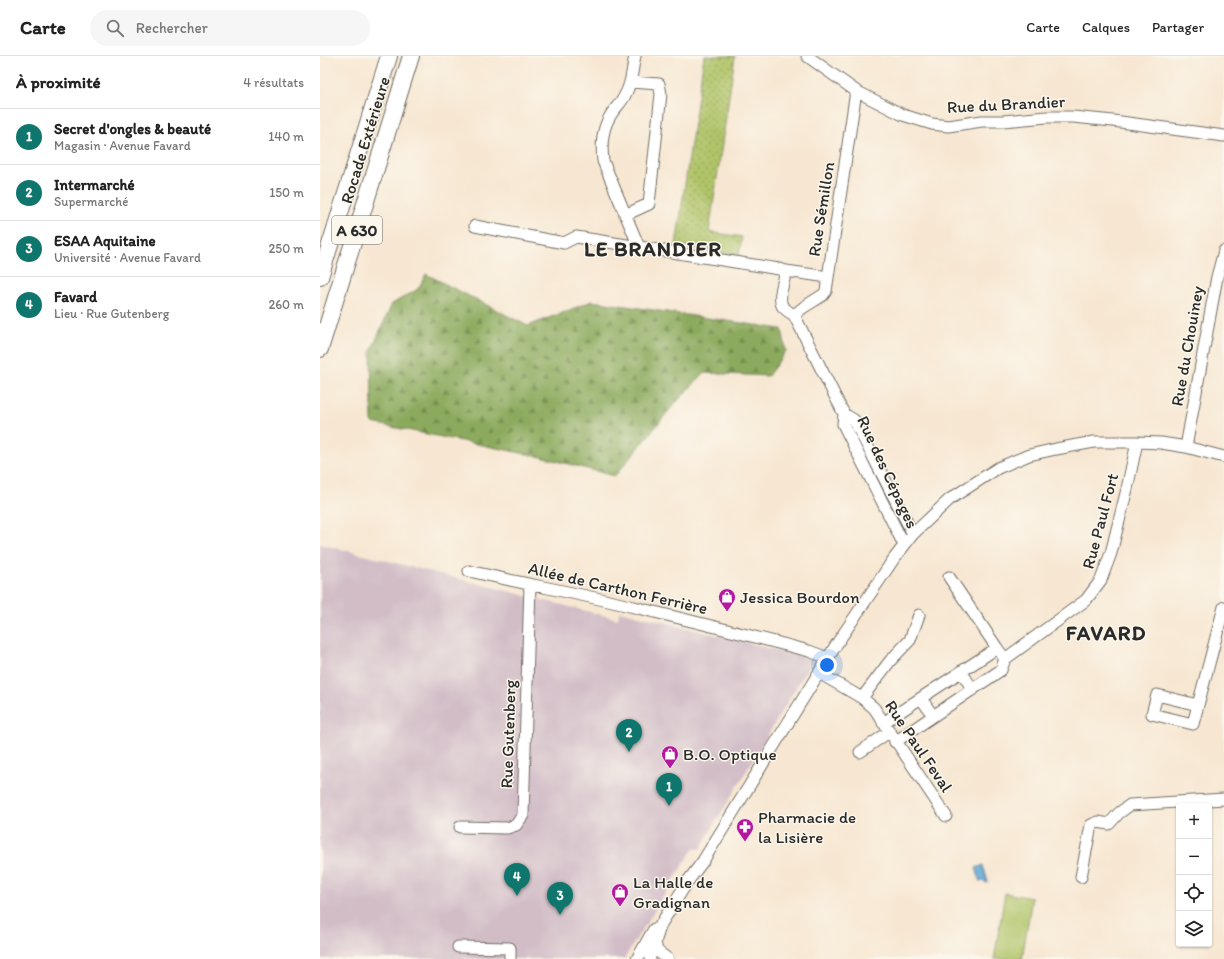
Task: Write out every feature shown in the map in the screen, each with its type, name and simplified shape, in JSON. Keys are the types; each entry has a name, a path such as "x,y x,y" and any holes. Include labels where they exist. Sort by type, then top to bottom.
{"highway":[{"path":"375,102 379,56"},
{"name":"A 630","path":"320,278 389,56"},
{"name":"Rocade Extérieure","path":"320,349 411,56"},
{"path":"394,112 413,88 423,56"}],"street":[{"path":"635,56 630,82 625,96 606,124 601,148 603,161 639,246"},
{"name":"Rue du Brandier","path":"807,56 856,91 903,115 932,124 948,126 982,121 1073,117 1224,136"},
{"path":"626,215 649,204 661,94 659,84 630,82"},
{"name":"Rue Sémillon","path":"794,315 823,295 826,291 856,91"},
{"path":"476,226 564,243 576,237 828,277"},
{"name":"Rue du Chouiney","path":"1186,447 1217,277 1224,251"},
{"name":"Rue des Cépages","path":"786,271 782,286 782,306 794,315 844,414 854,420 913,534"},
{"name":"Rue des Cépages","path":"844,414 843,424 904,545"},
{"path":"668,959 657,951 655,942 661,924 728,822 828,658 904,545 913,534 950,499 998,468 1029,455 1094,442 1161,443 1186,447 1224,457"},
{"name":"Rue Paul Fort","path":"889,732 933,716 973,690 1001,670 1005,659 1086,600 1101,580 1113,546 1137,442"},
{"name":"Allée de Carthon Ferrière","path":"469,571 638,608 809,651 828,658"},
{"path":"949,577 1005,659"},
{"name":"Rue Gutenberg","path":"460,827 507,828 516,825 523,815 530,585"},
{"path":"1198,705 1224,607"},
{"path":"862,698 890,661 910,640 919,615"},
{"path":"860,752 889,732 921,698 997,648"},
{"path":"961,671 973,690"},
{"name":"Rue Paul Feval","path":"819,673 862,698 874,708 946,816"},
{"path":"921,698 933,716"},
{"path":"1081,877 1091,825 1098,822 1109,824 1119,813 1130,805 1224,799"},
{"path":"637,959 654,928 661,924"},
{"path":"648,941 650,959"},
{"path":"458,947 510,948 510,959"}],"shaded area":[{"path":"320,544 618,619 619,611 813,659 700,849 693,849 624,959 320,959"}],"green space":[{"path":"704,56 735,56 709,232 742,237 739,255 676,245"},
{"path":"426,274 528,326 592,301 782,329 786,351 768,376 704,373 673,406 615,476 541,457 372,423 371,351 392,304 418,289"},
{"path":"1005,893 1032,898 1022,959 994,959"}],"water":[{"path":"983,865 988,882 986,883 983,881 980,882 976,868"}],"place":[{"name":"Jessica Bourdon","path":"727,612"},
{"name":"Intermarché","path":"629,752"},
{"name":"B.O. Optique","path":"670,769"},
{"name":"Secret d'ongles & beauté","path":"669,806"},
{"name":"Pharmacie de la Lisière","path":"745,842"},
{"name":"Favard","path":"517,896"},
{"name":"La Halle de Gradignan","path":"620,907"},
{"name":"ESAA Aquitaine","path":"560,915"}],"district":[{"name":"LE BRANDIER","path":"653,249"},
{"name":"FAVARD","path":"1106,633"}]}
